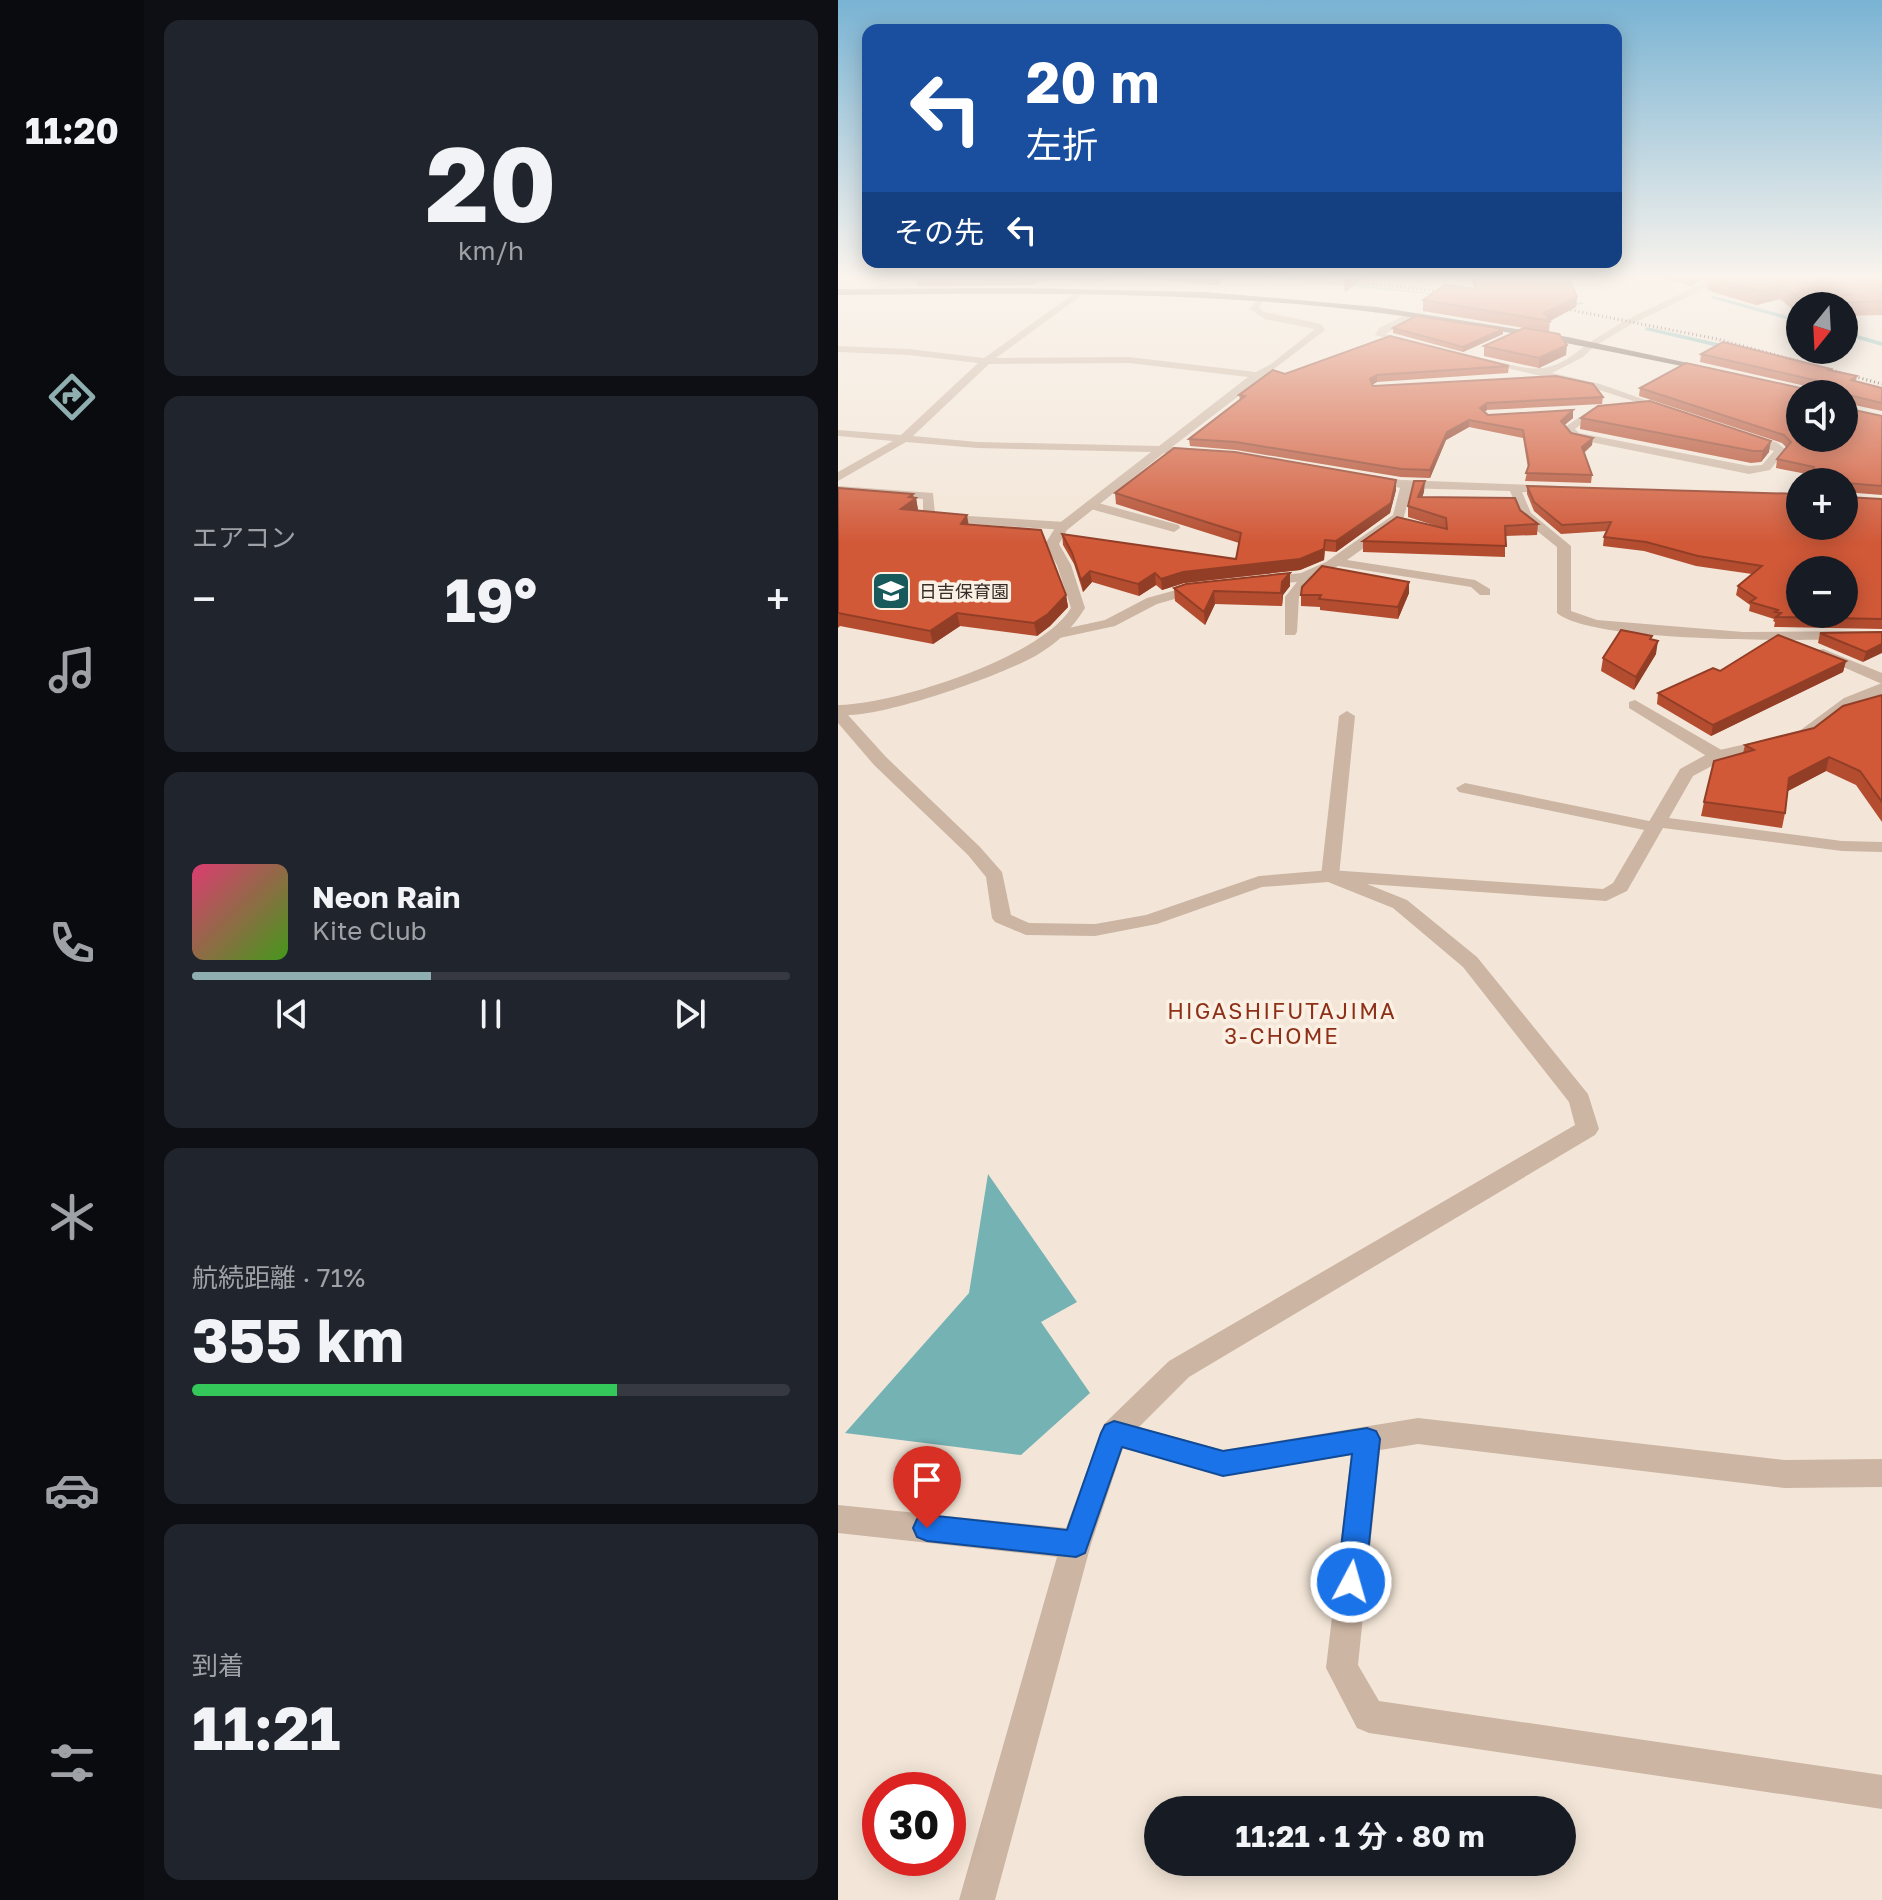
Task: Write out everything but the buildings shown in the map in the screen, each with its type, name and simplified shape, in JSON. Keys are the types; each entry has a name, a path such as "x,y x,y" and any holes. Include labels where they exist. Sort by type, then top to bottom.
{"highway":[{"path":"1674,366 1718,375"}],"street":[{"path":"838,477 901,441 981,366"},
{"path":"1177,366 1257,375"},
{"path":"1275,366 1257,375 1065,526 1052,544 1064,565 1078,608 1068,625 1033,651 992,670 840,717 880,761 974,851 995,876 1002,918 1026,929 1095,930 1136,923 1259,882 1330,876 1606,895 1620,887 1686,773 1719,756 1804,736 1850,701 1882,688"},
{"path":"1505,366 1596,386 1682,417"},
{"path":"1513,381 1528,380 1557,366"},
{"path":"1625,409 1656,407"},
{"path":"1563,412 1609,410"},
{"path":"1593,411 1569,429 1575,436 1749,470 1766,468 1780,450 1772,444 1734,436"},
{"path":"838,433 901,441 1206,453"},
{"path":"1356,475 1407,484 1563,490"},
{"path":"1244,583 1309,575 1336,562 1401,515 1407,484"},
{"path":"1515,489 1525,515 1564,546 1564,613 1595,624 1730,635 1882,635"},
{"path":"838,490 929,496 929,517 1065,526"},
{"path":"1091,505 1174,528"},
{"path":"1394,520 1409,525"},
{"path":"1336,562 1475,584 1485,592"},
{"path":"1290,632 1292,597 1309,575"},
{"path":"1055,635 1110,623 1152,601 1184,590 1217,585"},
{"path":"1771,635 1882,679"},
{"path":"1635,705 1719,756"},
{"path":"1330,876 1347,716"},
{"path":"1465,788 1655,825 1842,846 1882,847"},
{"path":"977,1900 1076,1544 1114,1433 1179,1369 1587,1129 1580,1100 1470,962 1400,904 1330,876"},
{"path":"1114,1433 1223,1463 1418,1431 1785,1474 1882,1473"},
{"path":"1367,1439 1342,1668 1369,1716 1882,1792"},
{"path":"838,1519 1076,1544"}],"water":[{"path":"988,1174 1077,1302 1041,1322 1090,1393 1021,1455 845,1433 969,1293"}],"railway":[{"path":"1815,366 1882,384"}],"place":[{"name":"日吉保育園","path":"891,591"}],"district":[{"name":"HIGASHIFUTAJIMA 3-CHOME","path":"1282,1022"}],"route":[{"path":"927,1528 1076,1544 1114,1433 1223,1463 1367,1439 1351,1582"}]}
